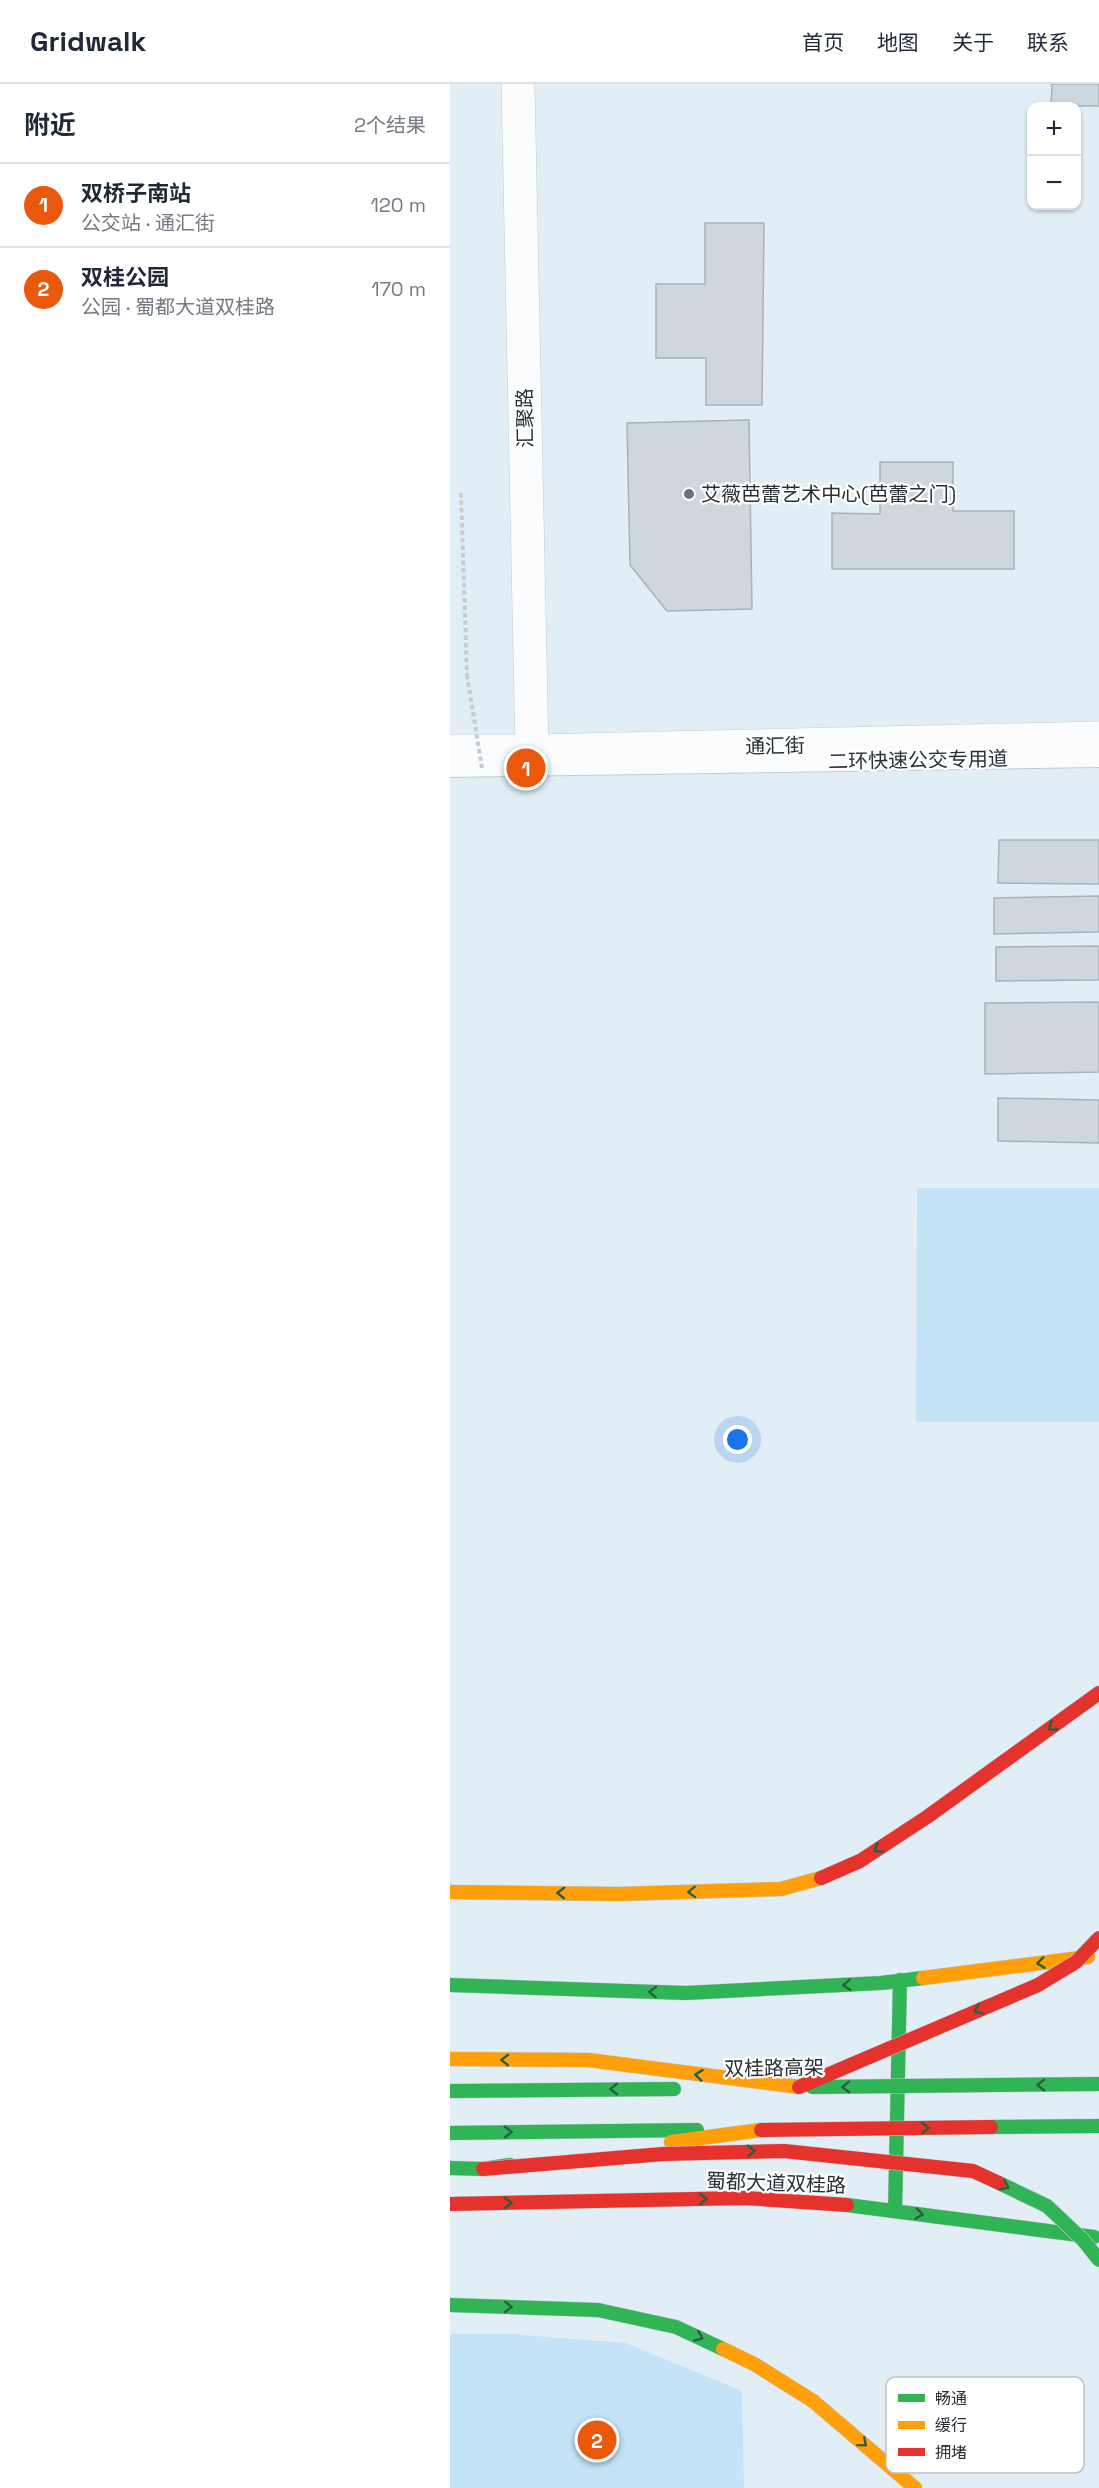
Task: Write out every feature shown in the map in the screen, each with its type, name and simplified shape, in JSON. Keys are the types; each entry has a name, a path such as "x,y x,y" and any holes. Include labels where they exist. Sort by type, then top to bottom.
{"main road":[{"path":"450,1892 654,1893 781,1889 818,1880 860,1861 927,1817 1099,1693"},
{"path":"450,2059 588,2061 798,2087 1038,1985 1076,1962 1099,1938"},
{"path":"450,1985 686,1993 900,1980 1099,1955"},
{"path":"895,2211 900,1980"},
{"name":"双桂路高架","path":"450,2091 1099,2084"},
{"path":"450,2133 1099,2126"},
{"path":"829,2129 896,2145 973,2171 1047,2206 1083,2240 1099,2260"},
{"path":"483,2169 761,2130"},
{"path":"450,2168 483,2169 663,2154 784,2151 973,2171"},
{"name":"蜀都大道双桂路","path":"450,2204 745,2198 849,2205 1099,2238"},
{"path":"450,2305 598,2310 676,2326 754,2364 813,2401 886,2463"},
{"path":"897,2473 915,2488"}],"street":[{"name":"汇聚路","path":"518,84 532,751"},
{"name":"通汇街","path":"450,751 1099,738"}],"lane":[{"name":"二环快速公交专用道","path":"450,768 1099,758"}],"path":[{"path":"461,493 467,675 482,768"}],"shaded area":[{"path":"917,1188 1099,1188 1099,1422 916,1422"},
{"path":"450,2334 511,2334 626,2343 742,2391 744,2488 450,2488"}],"building":[{"path":"1052,84 1099,84 1099,106 1081,106 1081,102 1051,102"},
{"path":"705,223 764,223 762,405 706,405 706,358 656,358 656,284 705,284"},
{"name":"艾薇芭蕾艺术中心(芭蕾之门)","path":"749,420 752,609 667,611 630,565 627,423"},
{"path":"880,462 953,462 953,511 1014,511 1014,569 832,569 832,513 880,514"},
{"path":"999,840 1099,840 1099,884 998,883"},
{"path":"1099,896 1099,932 994,934 994,898"},
{"path":"1099,946 1099,980 996,981 996,947"},
{"path":"1099,1002 1099,1072 985,1074 985,1003"},
{"path":"998,1098 1099,1100 1099,1143 998,1141"}],"traffic: fast":[{"path":"450,1985 686,1993 881,1983 923,1978"},
{"path":"895,2211 900,1980"},
{"path":"812,2087 1099,2084"},
{"path":"450,2091 674,2089"},
{"path":"991,2127 1099,2126"},
{"path":"450,2133 697,2130"},
{"path":"450,2168 483,2169 510,2165"},
{"path":"999,2183 1047,2206 1083,2240 1099,2260"},
{"path":"847,2205 1094,2237"},
{"path":"450,2305 598,2310 676,2327 723,2349"}],"traffic: slow":[{"path":"450,1892 620,1894 781,1889 821,1878"},
{"path":"923,1978 1088,1957"},
{"path":"450,2059 588,2060 799,2087"},
{"path":"671,2142 761,2130"},
{"path":"723,2349 754,2364 813,2401 886,2463"},
{"path":"897,2473 915,2488"}],"traffic: jam":[{"path":"821,1878 860,1861 927,1817 1099,1693"},
{"path":"799,2087 1038,1985 1076,1962 1099,1938"},
{"path":"761,2130 991,2127"},
{"path":"483,2169 663,2154 784,2151 973,2171 999,2183"},
{"path":"450,2204 745,2198 847,2205"}],"place":[{"name":"艾薇芭蕾艺术中心(芭蕾之门)","path":"689,494"},
{"name":"双桥子南站","path":"526,768"},
{"name":"双桂公园","path":"597,2440"}]}
